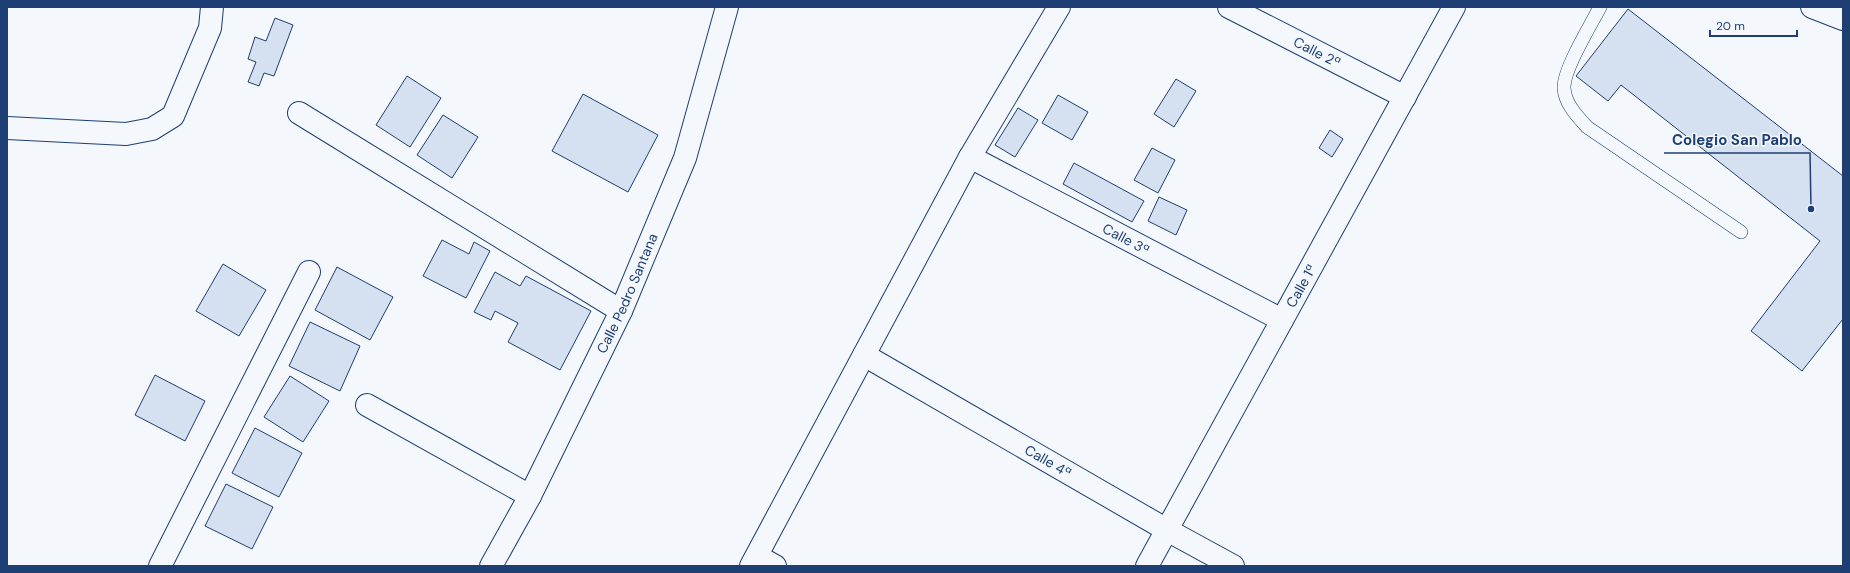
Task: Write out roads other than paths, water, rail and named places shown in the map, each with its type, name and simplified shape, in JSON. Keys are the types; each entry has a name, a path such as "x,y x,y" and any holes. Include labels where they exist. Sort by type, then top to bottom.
{"street":[{"path":"7,128 126,134 152,129 173,116 210,28 212,7"},
{"name":"Calle Pedro Santana","path":"492,566 530,496 621,311 685,158 727,7"},
{"path":"775,566 754,561 970,157 1059,7"},
{"name":"Calle 2ª","path":"1229,7 1405,97"},
{"name":"Calle 1ª","path":"1147,566 1454,7"},
{"path":"1812,7 1843,19"},
{"path":"299,113 621,311"},
{"name":"Calle 3ª","path":"970,157 1282,320"},
{"path":"160,566 309,272"},
{"name":"Calle 4ª","path":"864,355 1167,530 1233,566"},
{"path":"367,405 530,496"}],"lane":[{"path":"1600,7 1572,62 1564,88 1571,110 1587,128 1741,232"}],"place":[{"name":"Colegio San Pablo","path":"1811,209"}]}
